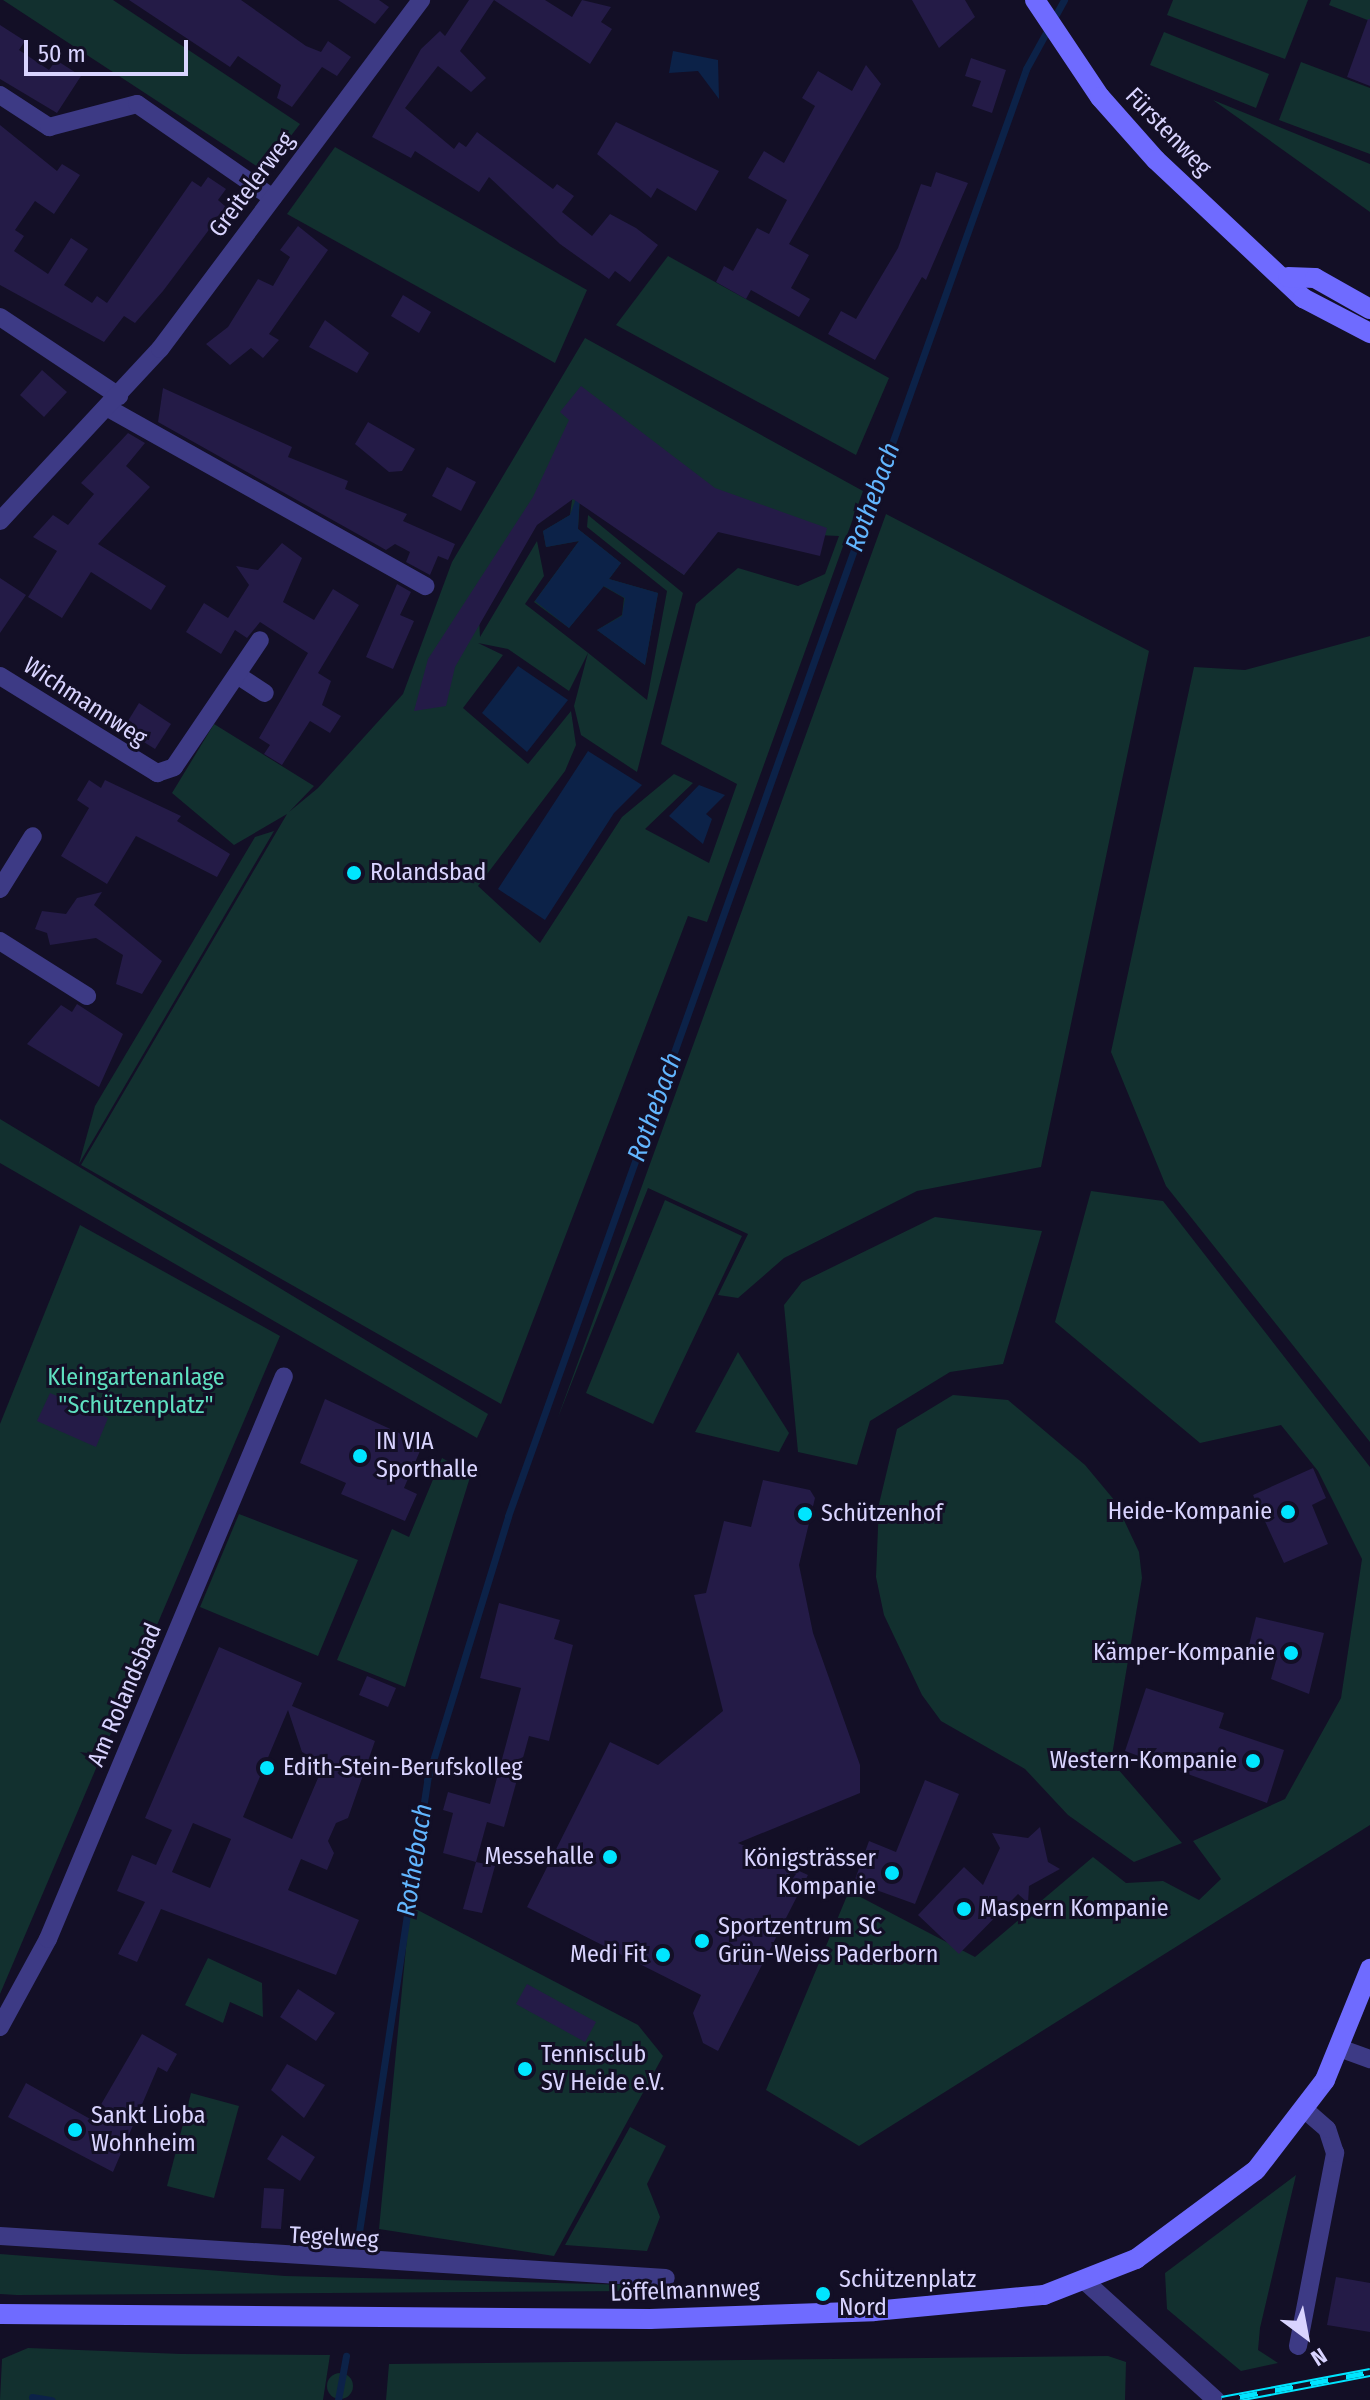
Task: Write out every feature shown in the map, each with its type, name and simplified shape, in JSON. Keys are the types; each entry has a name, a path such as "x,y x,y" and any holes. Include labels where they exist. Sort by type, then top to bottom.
{"street":[{"name":"Greitelerweg","path":"0,521 113,402 273,198 421,0"},
{"name":"Fürstenweg","path":"1037,3 1064,44 1156,160 1288,277 1303,298 1370,333"},
{"path":"0,95 49,127 137,104 273,198"},
{"path":"1288,277 1315,278 1370,309"},
{"path":"0,317 113,402 425,586"},
{"name":"Wichmannweg","path":"0,676 157,773 174,767 260,640"},
{"path":"237,675 265,693"},
{"path":"0,889 33,836"},
{"path":"0,941 87,996"},
{"name":"Am Rolandsbad","path":"0,2027 48,1939 284,1376"},
{"name":"Löffelmannweg","path":"0,2314 650,2319 874,2311 1026,2298 1087,2283 1210,2210 1306,2111 1342,2049 1370,1969"},
{"path":"1342,2049 1370,2059"},
{"path":"1298,2346 1335,2153 1327,2129 1306,2111"},
{"name":"Tegelweg","path":"0,2236 666,2278"},
{"path":"1087,2283 1216,2400"}],"green space":[{"path":"3,0 113,0 300,124 264,171"},
{"path":"1173,0 1308,0 1285,59 1167,15"},
{"path":"1331,0 1370,0 1370,21 1329,5"},
{"path":"1164,32 1269,74 1256,108 1150,65"},
{"path":"1301,62 1370,88 1370,154 1279,120"},
{"path":"1213,100 1370,164 1370,212"},
{"path":"335,147 587,290 555,363 287,214"},
{"path":"668,256 889,378 856,455 616,325"},
{"path":"585,338 863,491 707,922 688,916 501,1404 81,1165 287,814 234,845 172,793 214,724 314,786 289,812 318,788 403,694 452,562","holes":["555,481 573,493 570,515 543,531 546,547 579,541 534,602 569,628 603,586 624,598 622,615 597,630 645,665 658,593 609,579 621,563 578,529 580,497 665,553 661,559 684,575 711,530 839,536 825,574 798,586 738,568 696,604 661,744 737,784 709,863 645,829 693,783 674,774 622,817 540,943 478,886 565,771 576,745 571,711 528,764 463,708 503,655 478,643 508,649 569,691 588,653 574,706 581,735 637,772 683,593 588,515 587,527 667,591 647,700 587,652 525,604 544,576 537,541 480,637 479,617"]},
{"path":"886,514 1149,651 1041,1167 917,1191 784,1258 738,1298 718,1295 748,1234 648,1188 557,1420"},
{"path":"1370,636 1370,1442 1166,1186 1111,1052 1194,667 1245,670"},
{"path":"274,831 79,1164 95,1106 255,837"},
{"path":"0,1119 488,1414 477,1438 0,1163"},
{"path":"1091,1191 1163,1201 1370,1467 1370,1825 859,2146 766,2090 849,1891 975,1957 1093,1857 1126,1883 1163,1881 1199,1900 1221,1879 1193,1841 1285,1799 1341,1698 1362,1559 1318,1471 1281,1425 1200,1443 1055,1322"},
{"path":"665,1200 742,1236 653,1424 586,1393"},
{"path":"935,1217 1042,1231 1003,1364 950,1372 870,1421 857,1465 798,1452 784,1305 802,1282"},
{"name":"Kleingartenanlage \"Schützenplatz\"","path":"80,1225 280,1336 0,1994 0,1424"},
{"path":"738,1352 789,1433 779,1452 695,1432"},
{"path":"953,1395 1008,1400 1085,1465 1115,1501 1139,1552 1142,1578 1111,1761 1182,1843 1134,1862 1068,1815 1025,1769 941,1721 922,1695 884,1615 876,1577 879,1504 897,1429"},
{"path":"442,1458 471,1474 405,1687 337,1660 392,1529 409,1537"},
{"path":"239,1514 358,1560 318,1656 200,1607"},
{"name":"Tennisclub SV Heide e.V.","path":"410,1906 638,2025 663,2056 554,2256 379,2229"},
{"path":"208,1958 262,1983 263,2017 230,2002 223,2023 185,2005"},
{"path":"191,2093 239,2106 214,2198 167,2186"},
{"path":"630,2127 666,2146 647,2184 660,2217 647,2251 565,2245"},
{"path":"1296,2175 1260,2328 1258,2350 1278,2363 1241,2371 1167,2309 1165,2273"},
{"path":"0,2254 285,2276 634,2285 632,2291 17,2295 0,2294"},
{"path":"28,2348 181,2354 330,2355 323,2400 0,2400 2,2359"},
{"path":"1108,2356 1126,2362 1125,2400 386,2400 389,2364"},
{"path":"340,2373 349,2377 353,2386 349,2395 340,2399 331,2395 327,2386 331,2377"}],"water":[{"path":"673,51 718,60 719,99 698,71 669,73"},
{"path":"580,488 578,529 621,563 609,579 658,593 645,665 597,630 622,616 625,598 604,586 569,628 535,601 579,541 546,547 543,531 570,515"},
{"path":"518,666 568,700 527,752 482,713"},
{"path":"588,751 642,785 614,813 545,920 498,889"},
{"path":"699,785 725,795 706,814 712,819 703,844 669,816"}],"building":[{"path":"129,0 241,0 306,46 321,52 328,41 351,57 337,76 322,67 292,107 277,98 281,85 238,56 230,67"},
{"path":"338,0 379,0 389,7 375,24"},
{"path":"469,0 494,0 460,51 486,78 471,92 438,66 405,108 454,149 459,142 466,147 477,132 553,189 557,184 574,196 562,212 592,236 610,214 658,245 630,282 615,271 609,279 560,244 489,177 479,192 415,151 411,158 372,137 421,49 440,31 445,36"},
{"path":"494,0 545,0 572,17 582,0 611,7 601,22 612,29 590,64"},
{"path":"912,0 965,0 975,17 939,48"},
{"path":"1370,19 1370,86 1347,77"},
{"path":"0,25 25,41 19,50 49,70 56,60 81,76 57,113 0,79"},
{"path":"971,58 1006,70 992,113 972,106 981,81 965,76"},
{"path":"866,65 881,84 789,244 809,255 791,288 810,299 799,317 751,290 746,299 716,282 724,266 733,271 757,228 769,234 787,200 748,178 764,151 784,163 815,106 802,98 818,71 852,91"},
{"path":"616,122 719,171 696,211 657,188 651,198 597,154"},
{"path":"0,125 57,171 62,164 80,175 54,214 35,201 15,230 24,236 14,251 48,274 71,238 88,249 64,285 92,303 97,296 107,303 192,181 201,187 208,177 226,189 218,200 226,207 163,291 135,323 124,316 104,342 0,285"},
{"path":"936,172 968,183 926,280 922,277 875,360 828,334 841,311 856,319 898,248 921,184 931,187"},
{"path":"298,226 328,250 269,334 279,340 263,358 251,348 230,365 206,344 228,327 258,279 273,286 290,257 280,250"},
{"path":"403,295 431,312 419,333 391,316"},
{"path":"325,320 369,353 357,373 309,347"},
{"path":"42,370 67,392 44,417 20,395"},
{"path":"581,386 715,488 827,528 820,556 718,532 684,575 573,499 537,525 455,667 446,706 414,711 428,659 533,497 569,420 560,412"},
{"path":"163,388 292,447 288,457 348,481 345,489 407,514 403,521 455,544 448,560 438,556 430,575 406,562 410,552 395,544 386,550 158,422"},
{"path":"368,422 415,449 402,471 389,472 355,444"},
{"path":"128,433 145,443 126,466 150,487 98,544 166,586 151,610 91,572 62,618 28,597 57,551 33,537 53,515 68,525 94,494 81,483"},
{"path":"447,467 476,482 461,511 432,496"},
{"path":"282,543 302,558 283,602 314,620 333,589 359,605 318,673 331,681 322,705 341,716 330,733 310,721 282,765 264,754 270,745 259,738 308,653 260,622 247,638 235,630 221,654 186,632 204,603 228,618 249,585 236,566 258,570"},
{"path":"0,578 26,595 0,633"},
{"path":"397,584 411,592 400,615 414,621 393,669 366,657"},
{"path":"139,703 171,724 155,749 123,729"},
{"path":"89,780 101,788 105,780 181,816 177,821 230,854 217,877 136,836 107,884 61,856 89,808 77,800"},
{"path":"102,892 94,905 162,961 142,994 116,984 123,955 96,938 50,945 47,933 35,929 42,911 66,914 77,898"},
{"path":"77,1004 123,1034 99,1087 27,1044 61,1005 72,1012"},
{"path":"50,1393 108,1418 96,1447 37,1421"},
{"name":"IN VIA Sporthalle","path":"325,1399 423,1444 404,1488 417,1494 405,1521 341,1494 346,1483 300,1463"},
{"name":"Heide-Kompanie","path":"1313,1468 1326,1498 1312,1505 1328,1544 1284,1563 1253,1495"},
{"path":"763,1480 810,1490 815,1498 799,1565 813,1633 860,1765 860,1793 738,1843 808,1875 718,2051 703,2043 693,2013 701,1995 527,1907 610,1742 658,1765 723,1711 694,1595 706,1593 724,1521 751,1527"},
{"path":"499,1603 560,1620 554,1639 573,1645 549,1741 529,1736 504,1827 487,1822 476,1862 443,1853 453,1813 443,1810 448,1792 490,1804 521,1688 480,1678"},
{"name":"Kämper-Kompanie","path":"1256,1617 1324,1633 1309,1694 1271,1679 1277,1657 1248,1649"},
{"path":"219,1647 302,1683 292,1706 375,1741 348,1818 336,1823 328,1841 334,1853 327,1870 301,1859 288,1890 359,1920 336,1975 161,1909 137,1962 118,1954 145,1902 117,1891 132,1855 156,1865 172,1830 145,1818","holes":["288,1710 302,1752 324,1764 292,1839 243,1817","193,1823 231,1839 210,1888 172,1872"]},
{"path":"367,1676 396,1688 388,1707 359,1695"},
{"path":"1146,1688 1224,1713 1219,1728 1284,1750 1267,1803 1125,1751"},
{"path":"925,1780 959,1794 915,1904 854,1882 869,1841 896,1852"},
{"path":"1040,1827 1048,1862 1060,1869 1029,1886 1028,1903 1018,1894 959,1954 918,1915 964,1867 983,1885 1000,1848 992,1833 1028,1838"},
{"path":"476,1862 495,1866 482,1913 463,1909"},
{"path":"527,1984 596,2022 585,2042 516,2004"},
{"path":"298,1989 335,2013 316,2041 280,2017"},
{"path":"142,2034 177,2054 167,2072 158,2067 113,2172 8,2117 26,2083 92,2120"},
{"path":"287,2064 325,2085 304,2118 271,2090"},
{"path":"282,2135 315,2157 300,2181 267,2159"},
{"path":"264,2188 284,2189 281,2229 261,2228"},
{"path":"1336,2277 1370,2283 1370,2332 1327,2325"}],"waterway":[{"name":"Rothebach","path":"357,2245 427,1780 508,1516 1026,69 1064,0"},
{"name":"Rothebach","path":"338,2400 346,2356"},
{"path":"32,2397 52,2400"}],"railway":[{"path":"1222,2400 1370,2372"}],"place":[{"name":"Rolandsbad","path":"354,873"},
{"name":"IN VIA Sporthalle","path":"360,1456"},
{"name":"Heide-Kompanie","path":"1288,1512"},
{"name":"Schützenhof","path":"805,1514"},
{"name":"Kämper-Kompanie","path":"1291,1653"},
{"name":"Western-Kompanie","path":"1253,1761"},
{"name":"Edith-Stein-Berufskolleg","path":"267,1768"},
{"name":"Messehalle","path":"610,1857"},
{"name":"Königsträsser Kompanie","path":"892,1873"},
{"name":"Maspern Kompanie","path":"964,1909"},
{"name":"Sportzentrum SC Grün-Weiss Paderborn","path":"702,1941"},
{"name":"Medi Fit","path":"663,1955"},
{"name":"Tennisclub SV Heide e.V.","path":"525,2069"},
{"name":"Sankt Lioba Wohnheim","path":"75,2130"},
{"name":"Schützenplatz Nord","path":"823,2294"}]}
